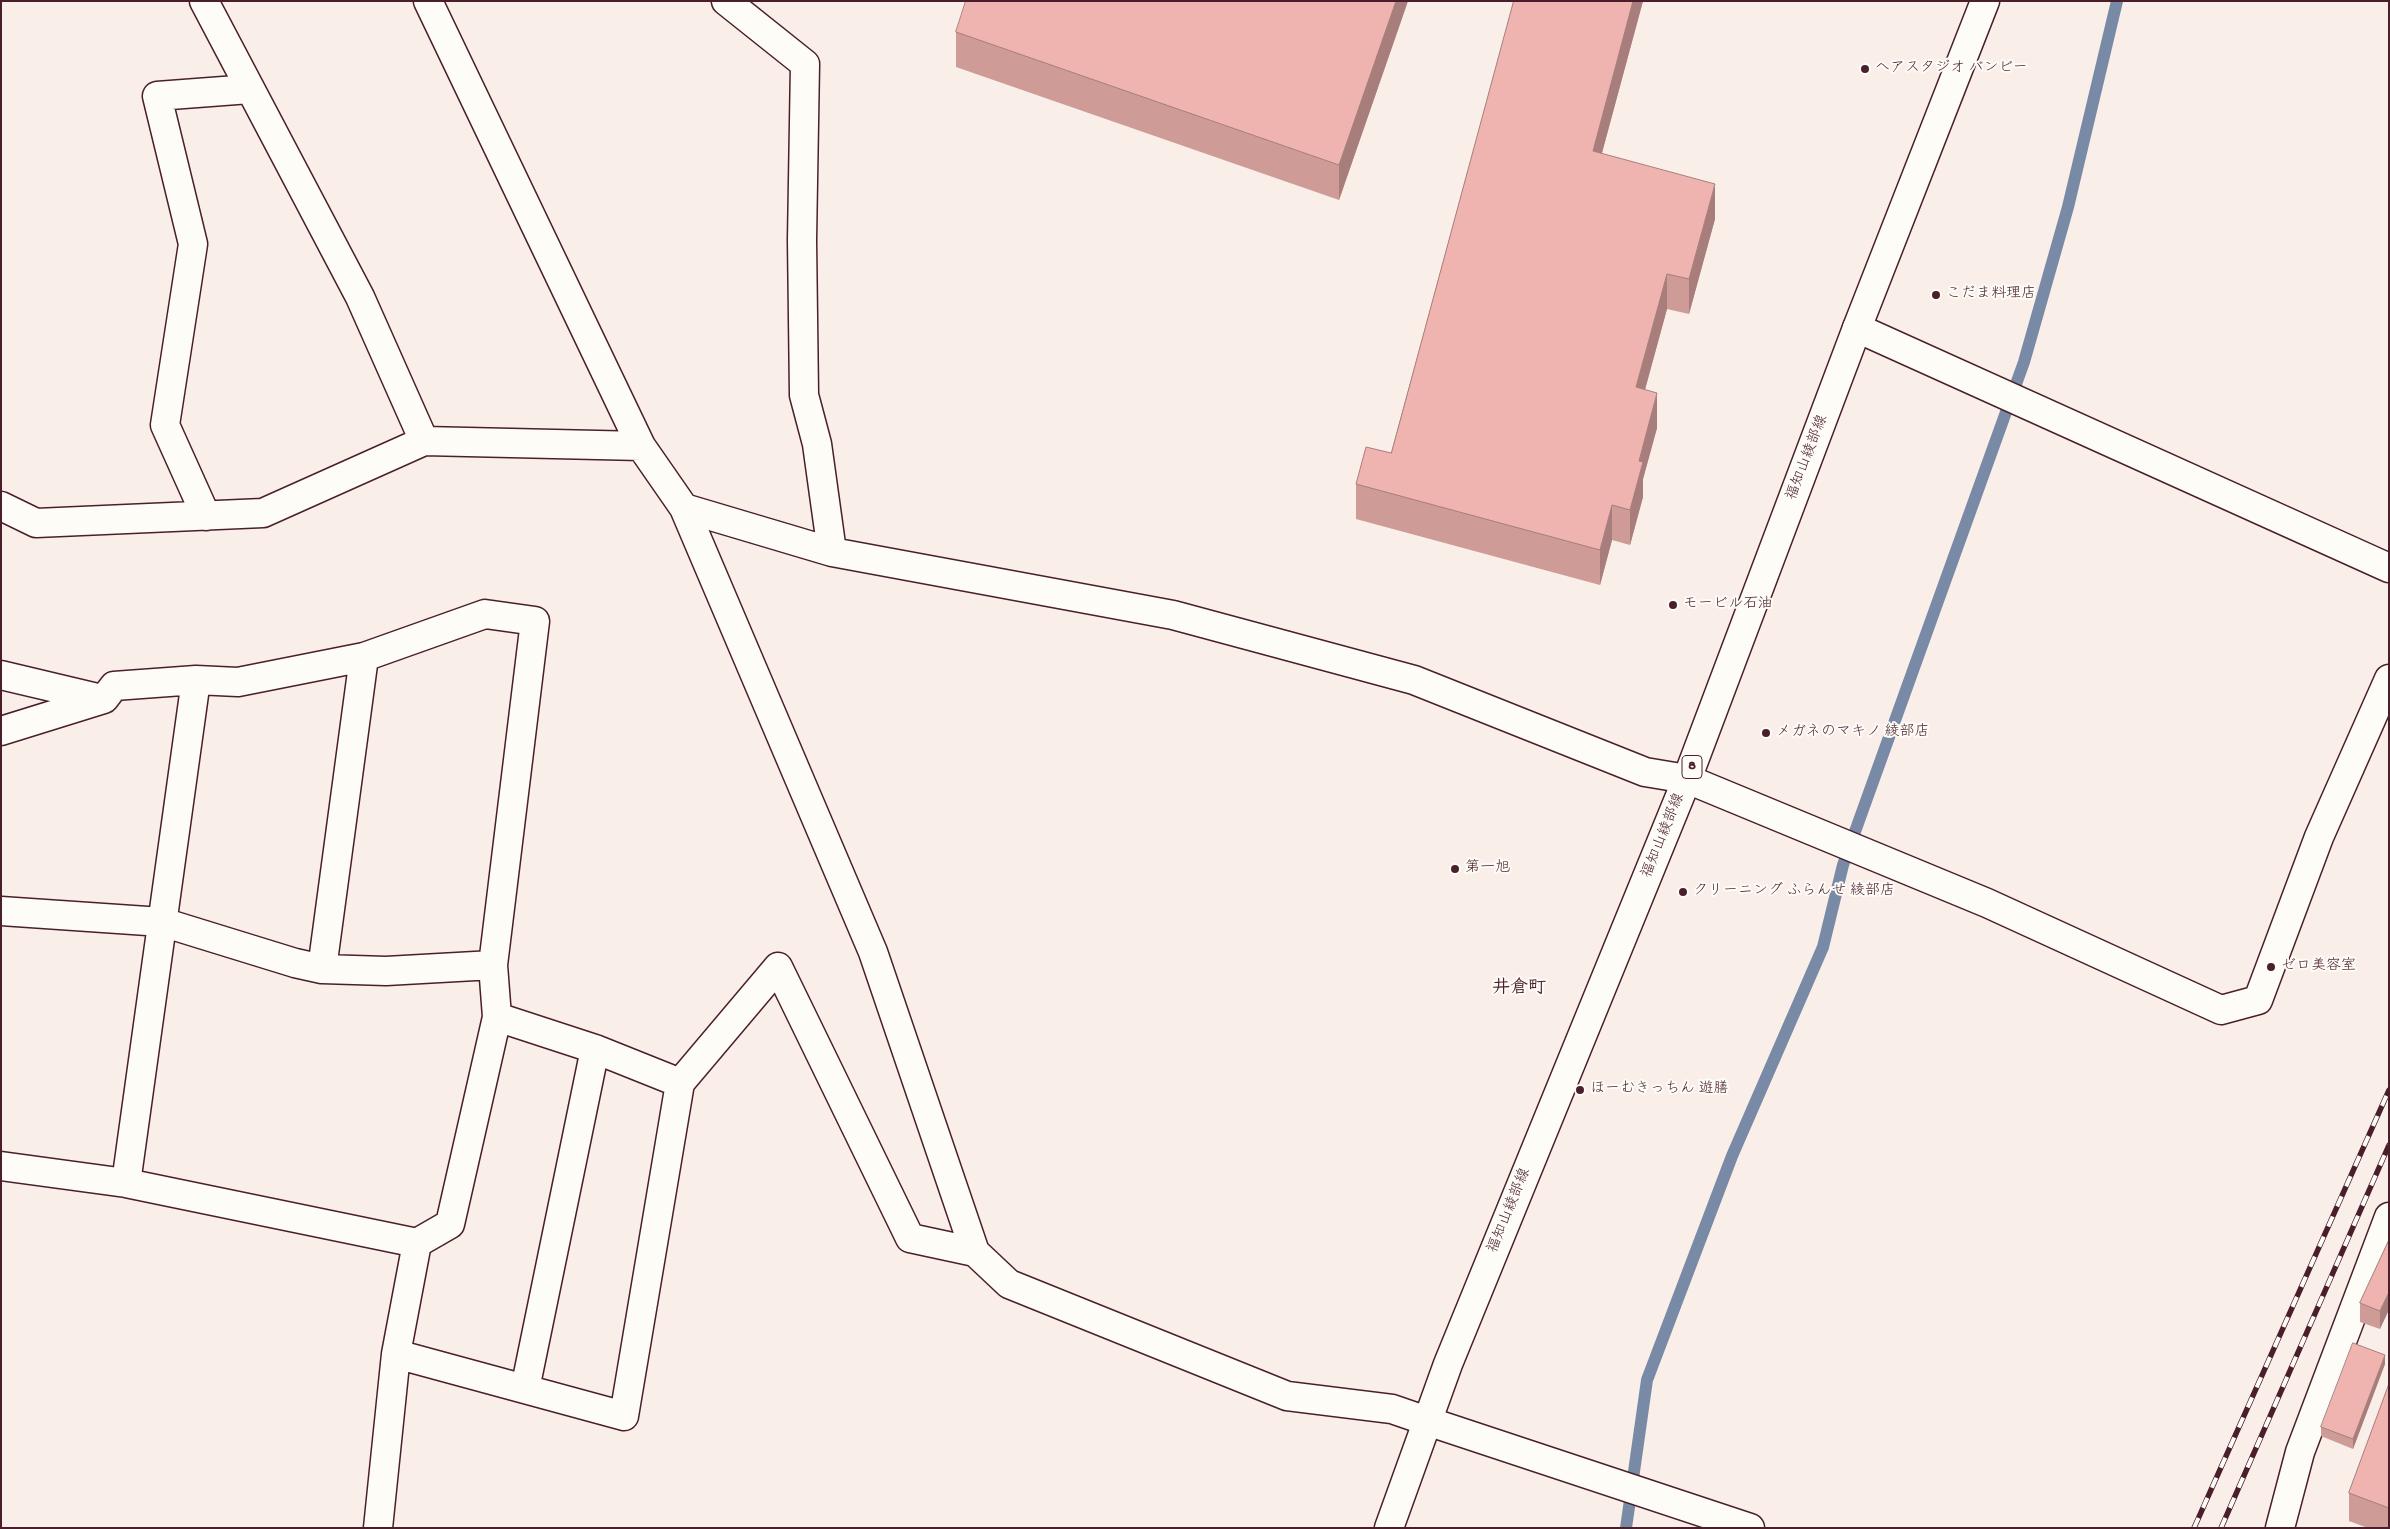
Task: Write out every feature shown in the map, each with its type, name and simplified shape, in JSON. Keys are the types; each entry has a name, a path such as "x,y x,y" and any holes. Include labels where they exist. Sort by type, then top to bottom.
{"street":[{"path":"204,1 360,297 424,441"},
{"path":"428,1 641,446 684,508 872,952 975,1252 1009,1284 1287,1396 1392,1409 1750,1528"},
{"path":"726,1 806,64 802,240 804,395 817,444 832,552"},
{"name":"福知山綾部線","path":"1388,1528 1448,1364 1687,779 1857,328 1985,1"},
{"path":"206,516 165,425 193,244 157,96 250,89"},
{"path":"1857,328 2389,568"},
{"path":"1,506 36,523 263,513 424,441 641,446"},
{"path":"684,508 832,552 1183,618 1414,680 1645,772 1687,779 1987,903 2221,1010 2258,1000 2319,837 2389,678"},
{"path":"1,731 104,699 114,686 196,680 238,682 364,657 485,614 535,621 493,965 497,1017 450,1224 417,1243 126,1183 1,1166"},
{"path":"322,969 364,657"},
{"path":"1,675 104,699"},
{"path":"126,1183 196,680"},
{"path":"1,911 162,922 295,964 322,969 386,971 493,965"},
{"path":"396,1354 624,1416 680,1083 778,967 910,1238 975,1252"},
{"path":"497,1017 595,1049 680,1083"},
{"path":"525,1390 595,1049"},
{"path":"2280,1528 2300,1452 2389,1217"},
{"path":"378,1528 396,1354 417,1243"}],"building":[{"path":"966,1 1396,1 1339,165 956,32"},
{"path":"1514,1 1633,1 1593,151 1715,184 1689,279 1667,274 1636,387 1657,393 1639,461 1643,462 1630,510 1612,505 1600,550 1356,484 1366,447 1391,453"},
{"path":"2389,1240 2389,1292 2380,1311 2360,1303"},
{"path":"2353,1343 2385,1355 2353,1439 2321,1427"},
{"path":"2389,1384 2389,1508 2349,1493"}],"waterway":[{"path":"1626,1528 1647,1380 1732,1156 1823,947 1843,865 2024,362 2068,207 2117,1"}],"railway":[{"path":"2194,1528 2389,1090"},
{"path":"2221,1528 2389,1145"}],"place":[{"name":"ヘアスタジオ バンビー","path":"1865,69"},
{"name":"こだま料理店","path":"1936,295"},
{"name":"モービル石油","path":"1673,605"},
{"name":"メガネのマキノ 綾部店","path":"1766,733"},
{"name":"第一旭","path":"1455,869"},
{"name":"クリーニング ふらんせ 綾部店","path":"1683,892"},
{"name":"ゼロ美容室","path":"2271,967"},
{"name":"ほーむきっちん 遊膳","path":"1580,1090"}],"district":[{"name":"井倉町","path":"1519,989"}]}
